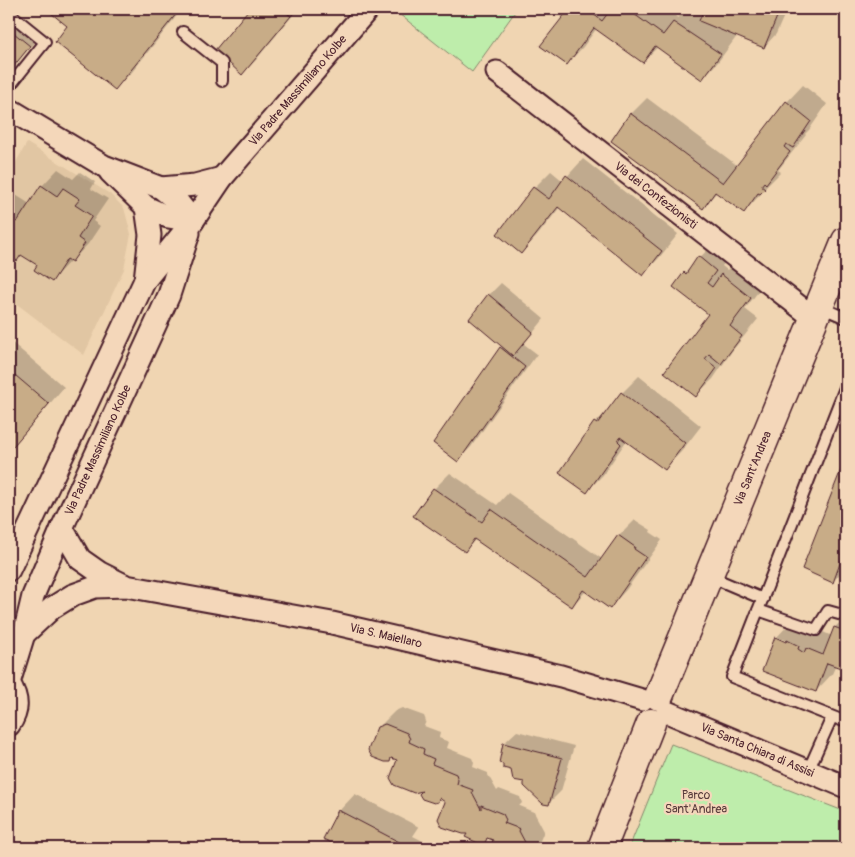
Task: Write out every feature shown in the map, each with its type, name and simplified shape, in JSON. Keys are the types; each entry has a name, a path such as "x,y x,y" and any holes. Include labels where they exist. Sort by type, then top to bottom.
{"street":[{"name":"Via Padre Massimiliano Kolbe","path":"9,570 146,280 194,221 222,178 368,9"},
{"name":"Via dei Confezionisti","path":"497,72 817,312"},
{"path":"9,109 104,166 161,188 178,202 194,221"},
{"path":"104,166 146,207 168,217 194,221"},
{"path":"161,188 195,185 222,178"},
{"path":"146,207 150,235 146,280"},
{"name":"Via Padre Massimiliano Kolbe","path":"9,683 33,596 62,528 169,295 194,221"},
{"name":"Via Sant'Andrea","path":"602,848 655,708 846,240"},
{"name":"Via S. Maiellaro","path":"62,528 80,559 100,573 126,586"},
{"name":"Via S. Maiellaro","path":"24,634 52,608 73,595 95,586 126,586 332,623 561,676 655,708"},
{"path":"9,683 17,701 16,711 9,725"},
{"name":"Via Santa Chiara di Assisi","path":"655,708 846,787"}],"lane":[{"path":"9,13 45,42 9,87"},
{"path":"183,32 222,63 222,81"},
{"path":"817,312 846,318"},
{"path":"846,385 732,677 846,722"},
{"path":"708,576 762,599"},
{"path":"758,610 816,630 828,611 846,616"},
{"path":"808,771 832,717"}],"shaded area":[{"path":"27,143 110,194 124,208 131,234 124,269 84,355 9,298 9,174"}],"green space":[{"path":"395,9 517,9 472,72"},
{"name":"Parco Sant'Andrea","path":"671,744 846,812 846,848 629,848"}],"building":[{"path":"46,9 171,9 177,13 115,90 55,42 67,26"},
{"path":"249,9 281,9 291,16 242,75 215,50"},
{"path":"281,9 297,9 291,16"},
{"path":"569,9 587,9 602,21 611,9 627,9 663,35 673,22 721,54 702,80 655,46 643,63 594,28 567,65 540,46"},
{"path":"704,9 779,9 779,12 764,48 699,21"},
{"path":"9,29 30,46 9,72"},
{"path":"786,101 811,121 793,148 786,144 784,147 790,152 766,184 764,182 761,186 765,189 760,194 758,193 744,213 715,192 703,209 611,141 630,113 723,183"},
{"path":"566,175 662,251 643,276 558,207 521,254 497,234 533,187 549,199"},
{"path":"41,185 57,196 63,188 80,199 75,205 92,216 78,238 85,243 72,262 67,259 52,282 34,270 37,265 21,255 17,261 9,255 9,217 17,222"},
{"path":"698,256 716,271 707,283 712,287 721,274 751,298 730,326 742,336 721,364 709,354 705,359 717,368 696,397 664,372 708,314 673,287 684,272 686,274"},
{"path":"488,294 533,332 513,356 469,319"},
{"path":"500,347 525,367 458,462 433,443"},
{"path":"9,370 49,404 9,451"},
{"path":"621,392 685,443 665,470 620,437 618,441 621,444 587,493 559,473 594,422 597,424"},
{"path":"846,457 846,549 844,548 841,555 843,555 833,583 802,569"},
{"path":"433,488 482,522 491,509 588,577 618,535 646,557 610,609 583,590 572,607 474,539 465,552 413,516"},
{"path":"834,627 846,630 846,670 827,663 816,692 762,671 775,637 799,646 798,649 804,653 806,648 823,655"},
{"path":"385,724 407,733 410,739 409,742 424,749 423,754 434,759 432,764 456,774 457,784 473,790 472,792 481,809 481,805 503,814 506,820 504,823 520,829 519,831 528,848 490,848 493,840 487,838 485,843 480,844 465,837 467,834 442,827 438,819 445,802 439,798 438,802 434,803 422,799 419,794 422,791 414,793 394,785 390,778 397,760 391,758 390,762 385,762 372,757 368,750 377,727"},
{"path":"503,743 562,758 549,805 543,804 524,786 524,782 513,780 511,770 503,768 503,764 499,763"},
{"path":"338,810 403,844 400,848 342,848 323,839"}]}
